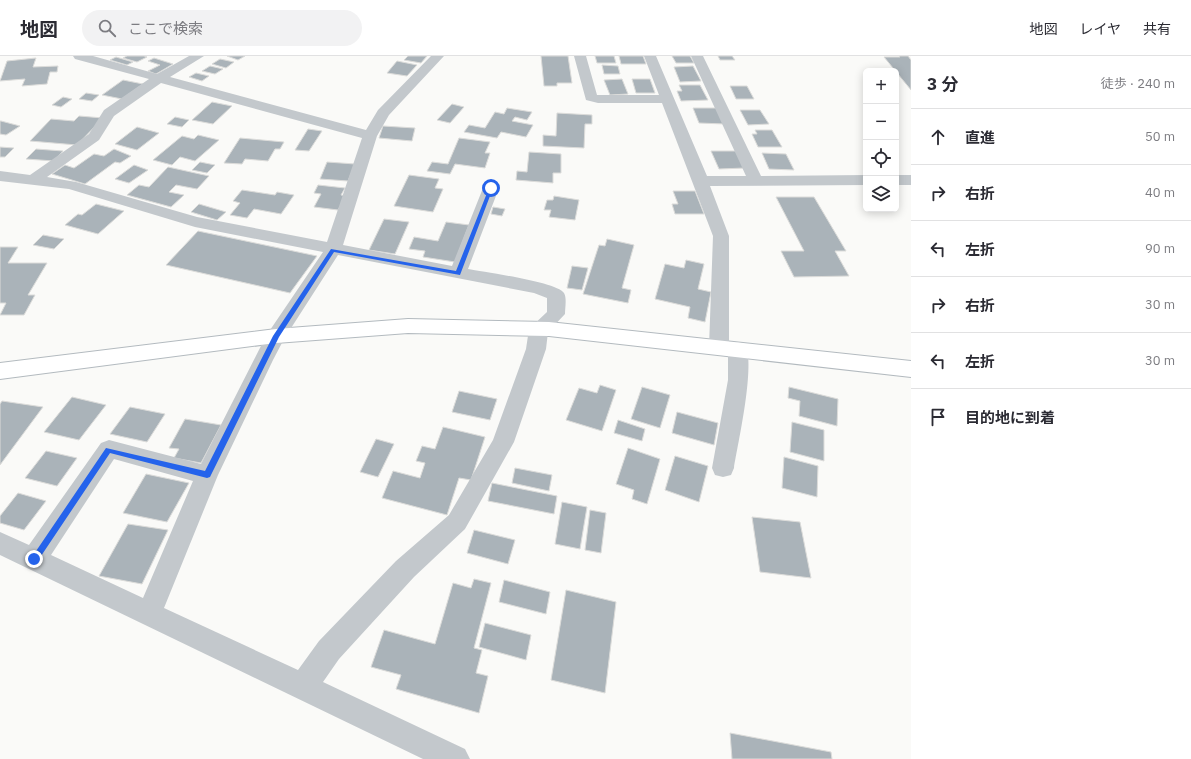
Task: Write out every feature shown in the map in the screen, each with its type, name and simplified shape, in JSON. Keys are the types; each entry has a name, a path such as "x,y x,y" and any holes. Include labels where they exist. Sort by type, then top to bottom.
{"street":[{"path":"79,56 370,136"},
{"path":"97,56 103,56"},
{"path":"35,179 94,137 109,113 159,78 198,56"},
{"path":"149,614 207,475 276,336 333,250 370,136 383,113 438,56"},
{"path":"580,56 591,97 598,99 668,99"},
{"path":"650,56 701,181 721,236 729,348 738,380 724,468"},
{"path":"697,56 756,181"},
{"path":"0,176 35,179 71,185 194,222 458,274 538,288 556,295 556,314 540,330 536,350 503,442 457,522 406,569 329,650 303,687"},
{"path":"701,181 863,180"},
{"path":"899,180 911,180"},
{"path":"458,274 491,188"},
{"path":"0,371 276,336 408,326 540,330 729,348 911,369"},
{"path":"34,559 108,450 207,475"},
{"path":"0,543 454,759"}],"building":[{"path":"127,56 147,57 137,62 123,58"},
{"path":"227,56 245,56 238,60"},
{"path":"408,56 427,56 421,63 404,60"},
{"path":"541,56 568,56 572,83 557,83 557,86 544,86"},
{"path":"595,56 614,56 616,63 597,63"},
{"path":"619,56 643,56 646,64 621,64"},
{"path":"672,56 690,56 694,63 676,63"},
{"path":"718,56 732,56 735,60 720,60"},
{"path":"899,56 908,56 911,60 911,90 899,75 899,68 893,68 884,57 900,57"},
{"path":"116,57 133,62 127,65 110,60"},
{"path":"36,58 33,67 58,66 57,72 50,72 47,84 22,86 25,79 0,81 7,61"},
{"path":"154,58 173,64 156,74 148,71 160,65 148,61"},
{"path":"220,59 234,62 226,68 212,64"},
{"path":"397,61 417,65 407,76 387,73"},
{"path":"602,65 618,66 620,74 604,74"},
{"path":"210,66 223,69 215,74 202,71"},
{"path":"693,66 701,81 680,82 674,67"},
{"path":"196,73 209,76 202,81 189,77"},
{"path":"622,79 628,94 610,95 604,80"},
{"path":"632,79 650,79 655,93 636,93"},
{"path":"123,80 143,84 122,99 102,95"},
{"path":"679,85 700,85 708,100 681,101 677,91 682,91"},
{"path":"730,86 747,86 754,99 736,99"},
{"path":"86,93 99,95 92,101 79,99"},
{"path":"63,97 72,99 61,107 52,105"},
{"path":"212,102 232,106 213,124 192,120"},
{"path":"452,104 464,107 450,123 437,120"},
{"path":"507,108 532,112 527,120 515,117 512,121 533,125 526,137 501,132 497,138 464,132 469,125 485,128 495,112 504,114"},
{"path":"693,108 718,108 725,124 699,123"},
{"path":"740,110 760,110 769,124 748,125"},
{"path":"557,113 592,115 592,124 585,124 584,148 543,146 543,135 556,136"},
{"path":"79,116 103,118 77,145 30,141 51,119 74,121"},
{"path":"175,117 189,120 182,127 167,124"},
{"path":"0,121 20,126 6,135 0,134"},
{"path":"383,126 415,128 412,141 379,138"},
{"path":"137,127 159,133 137,150 115,144"},
{"path":"308,129 322,131 309,151 295,150"},
{"path":"755,130 772,130 782,147 758,147 752,134 757,134"},
{"path":"198,135 219,140 195,161 180,157 172,165 153,160 182,136 194,139"},
{"path":"240,138 284,142 280,149 275,149 268,161 245,159 242,164 224,163"},
{"path":"459,138 490,142 485,153 490,153 485,168 455,164 450,174 427,171 432,162 448,164"},
{"path":"0,147 14,148 5,157 0,157"},
{"path":"36,149 63,151 54,161 26,159"},
{"path":"114,149 131,156 120,163 115,162 85,184 52,174 65,165 74,168 94,154 104,156"},
{"path":"711,151 736,151 745,168 719,169"},
{"path":"529,152 561,154 561,173 553,173 553,183 516,180 517,171 527,172"},
{"path":"762,153 786,154 794,170 769,169"},
{"path":"200,162 215,165 207,173 192,170"},
{"path":"327,162 355,164 348,181 320,179"},
{"path":"134,165 148,170 129,183 115,179"},
{"path":"168,167 209,176 197,189 176,185 169,192 184,195 171,207 127,195 139,185 149,187"},
{"path":"409,175 439,179 435,188 443,189 433,212 394,206"},
{"path":"318,185 345,188 341,195 346,196 338,210 314,207 321,194 314,193"},
{"path":"242,190 275,195 277,192 294,195 281,214 254,209 247,218 230,215 240,203 233,201"},
{"path":"673,191 695,191 704,214 675,214 672,204 678,204"},
{"path":"554,196 579,200 575,220 549,217 551,210 544,210 547,200 553,200"},
{"path":"776,197 814,197 846,251 835,251 849,276 794,277 781,251 804,251"},
{"path":"96,204 124,211 98,234 65,225 78,214 82,215"},
{"path":"199,204 226,212 217,220 191,212"},
{"path":"493,207 505,209 502,216 491,214"},
{"path":"384,219 409,222 395,254 369,250"},
{"path":"446,222 469,225 455,262 423,257 425,251 409,249 414,237 438,241"},
{"path":"198,231 317,256 290,293 166,265"},
{"path":"43,235 64,239 54,249 33,245"},
{"path":"607,239 634,245 622,288 631,290 628,303 583,294 599,245 605,246"},
{"path":"0,247 18,247 8,263 47,263 28,295 35,295 24,315 0,315 6,303 0,303"},
{"path":"686,260 704,264 698,289 711,292 705,322 688,318 690,307 655,299 665,264 684,268"},
{"path":"572,266 588,268 582,290 567,288"},
{"path":"600,385 616,390 602,431 566,420 579,388 597,393"},
{"path":"642,387 670,395 660,428 631,419"},
{"path":"789,387 838,399 837,426 799,416 800,401 788,398"},
{"path":"459,391 497,399 490,420 452,412"},
{"path":"72,397 106,405 79,440 44,432"},
{"path":"2,401 43,407 0,465 0,404"},
{"path":"130,407 165,414 147,442 110,434"},
{"path":"677,412 718,423 714,445 672,433"},
{"path":"185,419 221,425 201,463 174,458 179,449 169,448"},
{"path":"618,420 645,429 642,441 614,433"},
{"path":"792,422 824,430 824,461 790,452"},
{"path":"443,427 485,437 471,480 459,478 447,515 382,498 393,471 420,478 425,463 416,461 422,446 435,449"},
{"path":"376,439 394,444 378,477 360,472"},
{"path":"628,448 660,459 647,504 632,499 634,490 616,484"},
{"path":"46,451 77,458 57,486 25,478"},
{"path":"675,456 708,466 699,502 665,490"},
{"path":"784,457 818,466 817,497 782,488"},
{"path":"515,468 552,475 549,491 512,483"},
{"path":"146,474 189,483 167,522 123,513"},
{"path":"492,483 557,496 554,514 488,501"},
{"path":"18,493 46,501 24,530 0,523 0,516"},
{"path":"562,502 587,507 580,549 555,544"},
{"path":"590,510 606,513 601,553 585,550"},
{"path":"752,517 800,522 811,578 760,572"},
{"path":"128,524 168,530 142,584 99,576"},
{"path":"474,530 515,540 508,564 467,553"},
{"path":"474,579 491,583 474,648 482,650 476,673 488,676 479,713 396,689 401,675 371,667 384,630 435,644 453,583 471,588"},
{"path":"504,580 550,592 546,614 499,602"},
{"path":"566,590 616,602 605,693 551,680"},
{"path":"485,623 531,635 526,660 479,647"},
{"path":"730,733 831,752 832,759 732,759"}],"route":[{"path":"34,559 108,450 207,475 276,336 333,250 458,274 491,188"}]}
